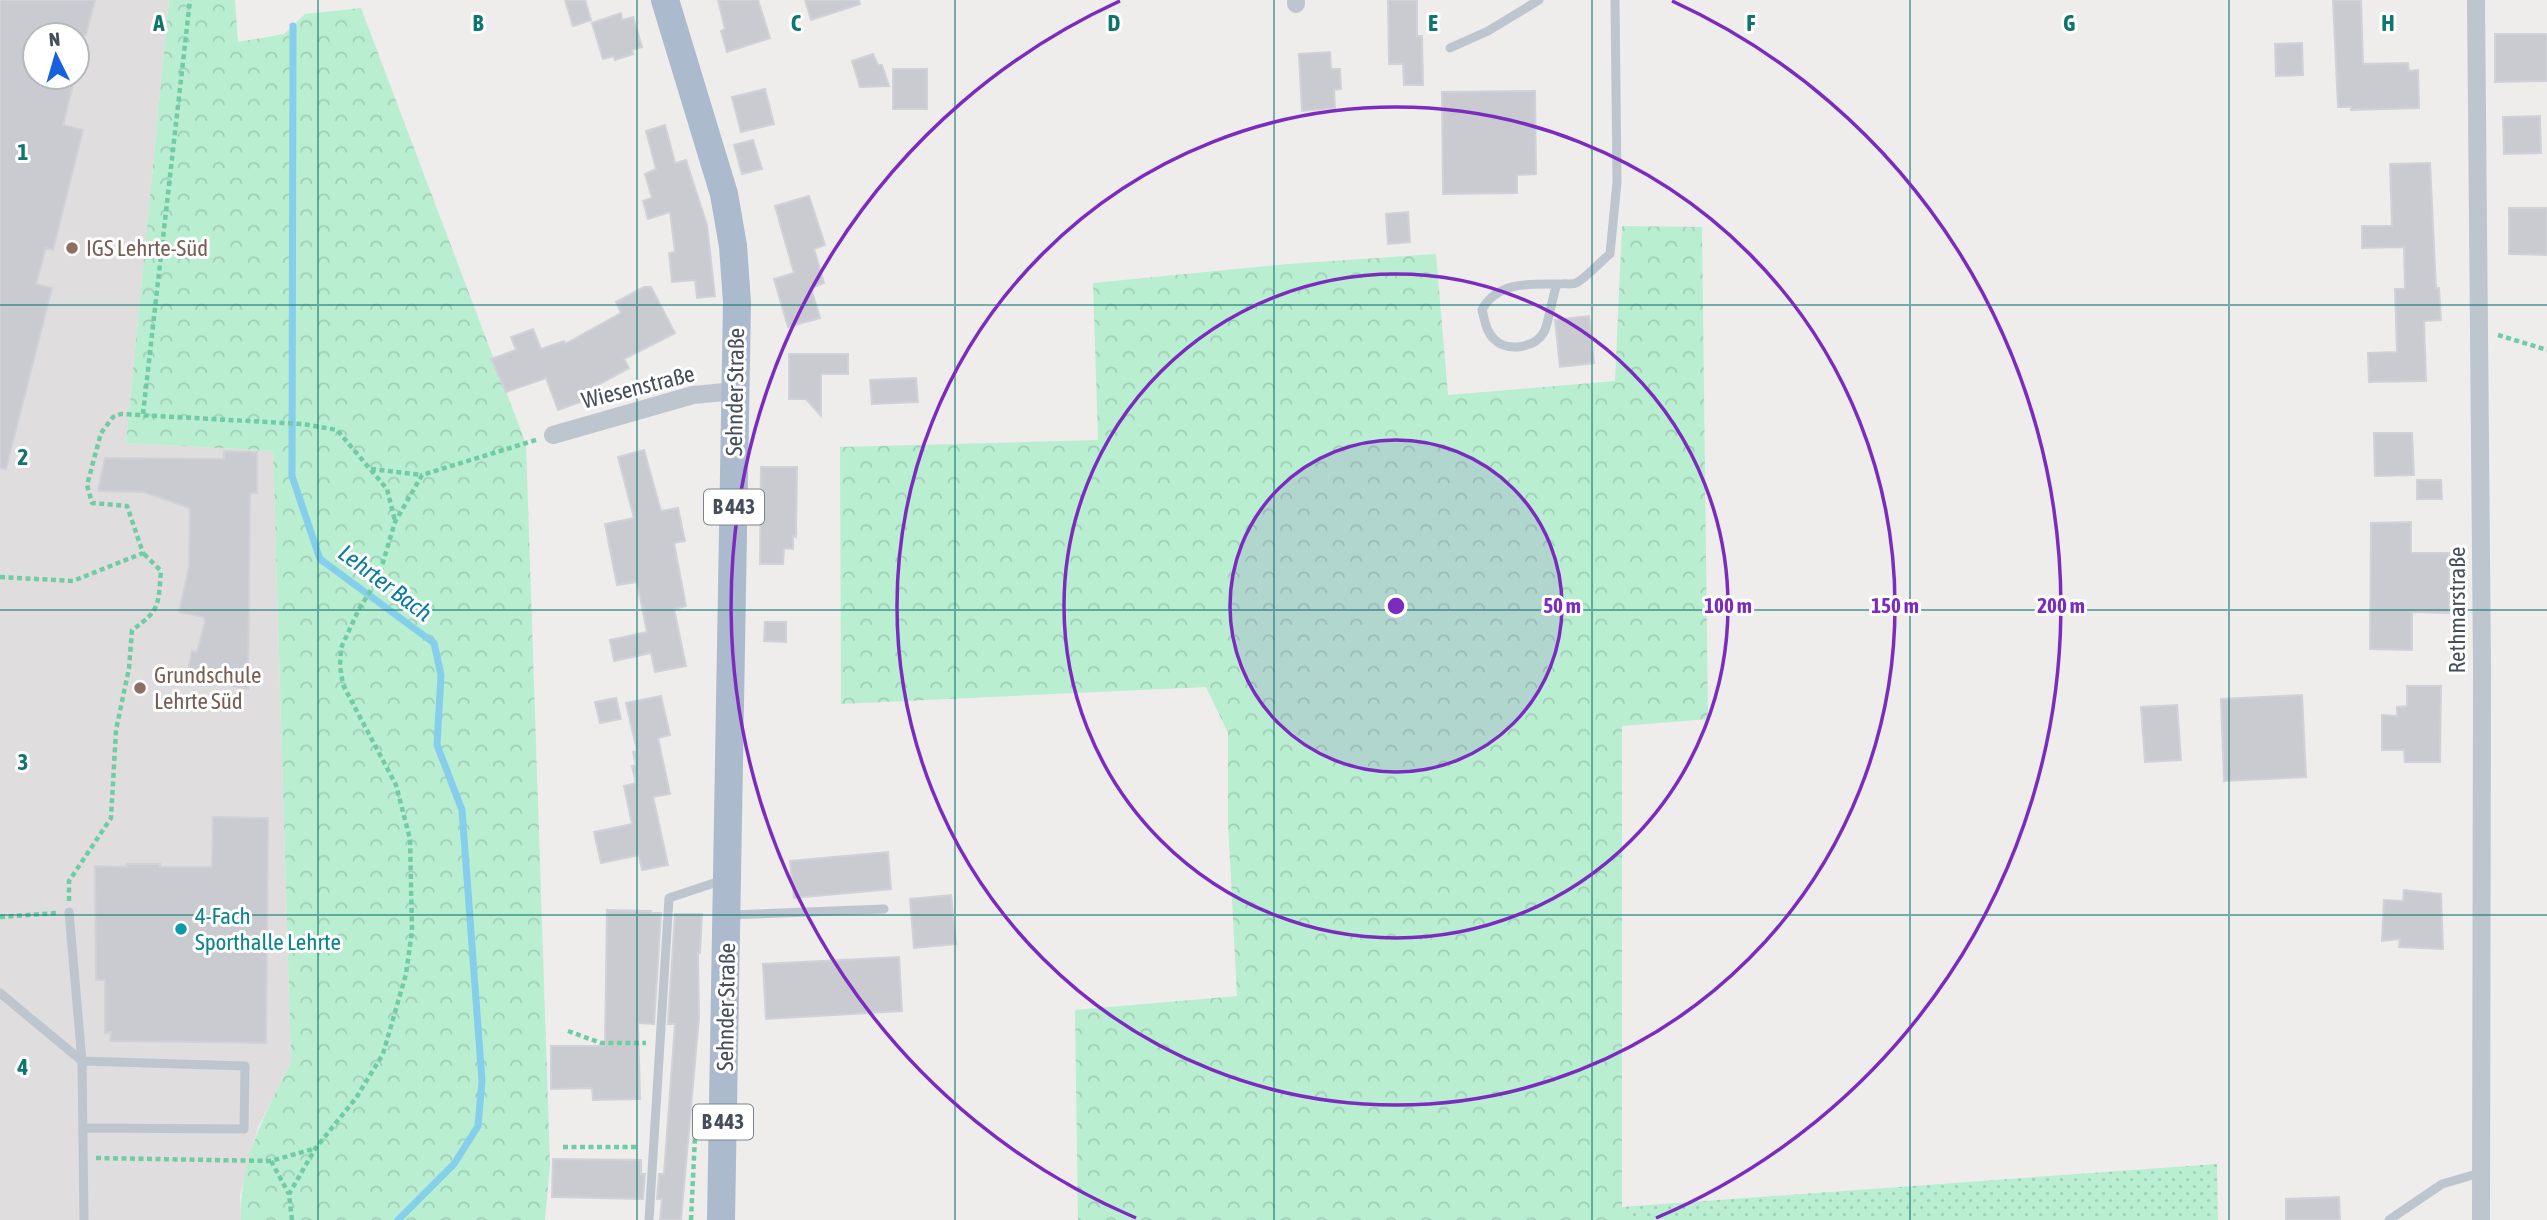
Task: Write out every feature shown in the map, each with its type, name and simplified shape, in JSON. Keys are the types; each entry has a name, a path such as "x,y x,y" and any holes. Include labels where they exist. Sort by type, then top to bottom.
{"main road":[{"name":"Sehnder Straße","path":"665,0 724,194 733,246 737,302 721,1220"}],"street":[{"name":"Rethmarstraße","path":"2476,0 2482,655 2481,1220"},
{"name":"Wiesenstraße","path":"553,435 694,395 735,391"}],"lane":[{"path":"1450,48 1488,31 1539,0"},
{"path":"1557,284 1544,332 1534,342 1522,347 1508,347 1496,342 1487,330 1482,310 1493,294 1507,287 1557,284 1576,283 1610,254 1617,182 1615,0"},
{"path":"649,1220 669,898 729,878"},
{"path":"728,915 884,909"},
{"path":"69,912 82,1061 85,1220"},
{"path":"0,993 82,1061 245,1066 244,1129 85,1128"},
{"path":"2389,1220 2442,1184 2480,1173"}],"path":[{"path":"143,414 190,0"},
{"path":"2480,329 2547,350"},
{"path":"0,917 69,912 69,881 111,817 116,730 129,668 132,630 150,618 158,605 161,571 143,553 127,506 92,503 88,485 102,432 113,417 121,414 143,414 303,424 337,430 387,489 395,522"},
{"path":"370,469 422,475 553,435"},
{"path":"289,1194 315,1149 356,1098 383,1054 406,974 412,932 410,839 396,785 343,685 340,666 341,648 359,609 378,579 395,522 422,475"},
{"path":"0,577 73,581 143,553"},
{"path":"568,1031 601,1043 660,1044"},
{"path":"563,1147 654,1148"},
{"path":"85,1158 271,1161 315,1149"},
{"path":"271,1161 289,1194 292,1220"}],"shaded area":[{"path":"0,0 169,0 126,443 273,451 291,1062 258,1127 240,1195 241,1220 0,1220"}],"green space":[{"path":"169,0 235,0 238,42 284,34 305,14 361,8 526,444 550,1164 545,1220 241,1220 244,1178 249,1158 263,1119 291,1062 273,451 126,443"},
{"path":"1622,226 1702,227 1708,719 1622,726 1622,1220 1078,1220 1075,1010 1237,996 1228,822 1228,733 1206,687 841,704 840,447 1098,440 1093,283 1288,264 1436,254 1448,395 1615,381"},
{"path":"2217,1164 2218,1220 1622,1220 1622,1207"}],"building":[{"path":"0,0 95,0 90,21 21,21 21,91 72,91 63,125 83,130 53,250 46,248 36,284 52,288 6,469 0,468"},
{"path":"565,0 585,0 591,20 573,26"},
{"path":"718,0 758,0 770,38 727,52 721,31 725,29"},
{"path":"805,0 859,0 860,4 811,20"},
{"path":"1388,0 1417,0 1417,36 1422,36 1423,85 1404,85 1403,64 1389,64"},
{"path":"2333,0 2361,0 2363,64 2408,63 2409,71 2418,70 2419,108 2351,110 2351,107 2338,107"},
{"path":"621,13 622,20 633,17 642,47 632,50 633,54 615,60 614,56 603,59 592,23"},
{"path":"2495,34 2547,34 2547,81 2495,82"},
{"path":"2302,43 2303,75 2276,76 2275,44"},
{"path":"1330,52 1331,69 1340,69 1341,89 1334,90 1335,108 1302,111 1299,54"},
{"path":"873,54 878,65 882,65 889,86 860,87 852,61"},
{"path":"893,69 927,69 927,109 893,109"},
{"path":"765,89 774,124 741,132 732,97"},
{"path":"1535,91 1536,174 1517,175 1517,193 1443,194 1442,92"},
{"path":"2540,116 2541,153 2504,154 2503,117"},
{"path":"665,125 675,163 686,160 707,225 715,296 697,298 695,280 672,282 669,253 675,252 670,212 648,219 643,201 652,198 645,174 656,169 646,131"},
{"path":"753,140 762,169 742,174 734,145"},
{"path":"2430,163 2436,288 2439,288 2441,320 2424,321 2426,381 2369,382 2368,353 2397,352 2395,289 2405,289 2404,247 2362,248 2362,226 2392,226 2390,164"},
{"path":"809,196 825,245 814,249 824,283 811,288 820,318 788,327 774,279 794,273 775,206"},
{"path":"2509,208 2547,208 2547,255 2509,254"},
{"path":"1408,212 1410,242 1388,244 1386,214"},
{"path":"644,287 651,287 675,333 624,359 629,368 583,393 586,400 558,410 546,378 506,392 491,359 516,350 511,337 533,329 541,349 564,341 565,344 621,313 616,302"},
{"path":"1589,316 1594,363 1560,367 1555,320"},
{"path":"789,354 848,354 848,374 821,374 821,416 806,399 789,399"},
{"path":"916,378 918,402 872,404 870,380"},
{"path":"2374,433 2412,433 2414,475 2375,476"},
{"path":"644,450 661,511 678,508 685,541 674,543 686,606 674,609 686,666 655,672 651,653 614,661 610,640 647,632 637,582 617,585 605,524 634,518 618,457"},
{"path":"224,451 257,452 257,493 250,493 248,689 187,676 192,651 197,652 205,622 204,617 179,612 189,567 190,508 144,492 98,491 105,458 224,459"},
{"path":"761,467 797,467 796,537 793,536 793,549 784,548 783,564 760,564"},
{"path":"2417,480 2441,480 2442,499 2417,499"},
{"path":"2411,522 2411,553 2449,553 2449,613 2412,612 2412,650 2370,649 2371,523"},
{"path":"765,622 786,622 786,642 764,641"},
{"path":"2407,686 2441,686 2440,762 2405,762 2404,750 2382,750 2382,715 2397,716 2397,707 2407,706"},
{"path":"2302,695 2306,777 2224,781 2221,699"},
{"path":"661,696 670,735 658,738 670,794 653,797 668,865 642,870 639,855 601,863 594,832 632,824 624,786 636,783 632,766 636,765 633,752 637,751 626,703"},
{"path":"616,698 621,719 600,723 595,702"},
{"path":"2177,705 2181,760 2145,762 2141,707"},
{"name":"4-Fach Sporthalle Lehrte","path":"213,817 268,818 266,1043 110,1041 111,1032 105,1033 105,980 96,980 95,866 160,864 160,867 212,867"},
{"path":"888,852 891,889 794,898 790,861"},
{"path":"2404,890 2441,894 2443,949 2399,947 2400,939 2382,941 2384,900 2403,901"},
{"path":"951,895 956,944 914,948 910,899"},
{"path":"607,910 661,913 654,1024 638,1023 640,1099 593,1100 592,1088 551,1089 551,1046 605,1046"},
{"path":"675,914 702,914 698,953 699,1017 681,1220 660,1220 662,1199 657,1199 659,1174 664,1174 675,1024 668,1024"},
{"path":"899,957 902,1011 766,1019 763,964"},
{"path":"553,1159 641,1160 641,1174 645,1174 643,1199 552,1197"},
{"path":"2339,1197 2340,1220 2286,1220 2286,1199"}],"waterway":[{"name":"Lehrter Bach","path":"293,26 292,476 320,559 434,643 441,675 437,745 462,810 482,1081 478,1126 454,1164 398,1220"}],"place":[{"name":"IGS Lehrte-Süd","path":"72,248"},
{"name":"Grundschule Lehrte Süd","path":"140,688"},
{"name":"4-Fach Sporthalle Lehrte","path":"181,929"}]}
